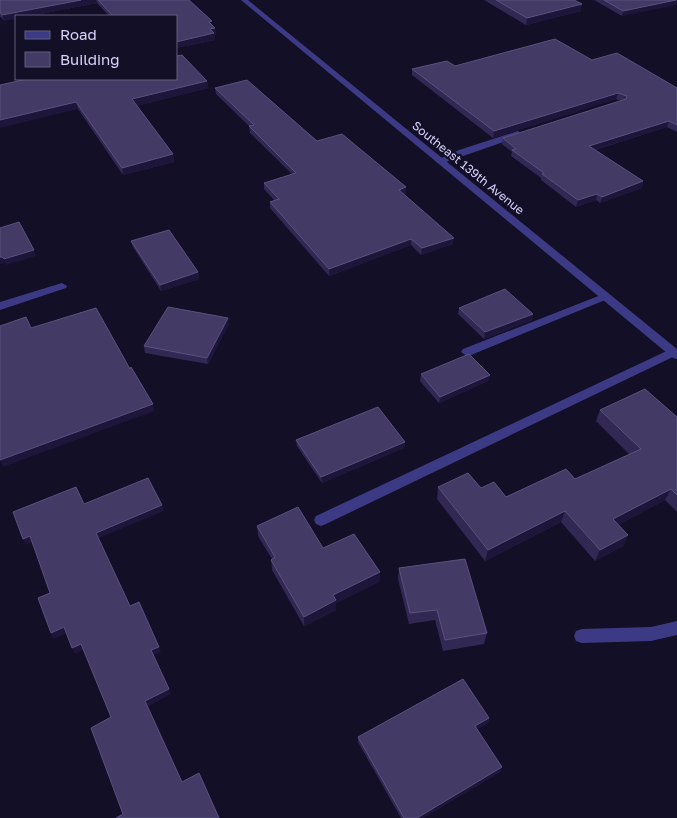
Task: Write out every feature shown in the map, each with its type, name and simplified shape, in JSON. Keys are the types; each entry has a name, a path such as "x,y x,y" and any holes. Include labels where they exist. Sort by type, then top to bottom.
{"street":[{"path":"245,2 261,0"},
{"name":"Southeast 139th Avenue","path":"245,2 675,353"},
{"path":"440,161 526,132"},
{"path":"0,306 62,286"},
{"path":"467,352 606,296"},
{"path":"321,520 675,353"},
{"path":"582,636 651,634 677,628"}],"building":[{"path":"0,0 81,0 2,15 0,12"},
{"path":"98,0 189,0 212,21 209,22 215,28 210,29 214,33 178,42 178,15 112,15"},
{"path":"496,0 574,0 582,4 527,18"},
{"path":"604,0 676,0 623,11"},
{"path":"555,39 592,60 617,53 677,88 677,125 669,121 589,146 643,181 602,197 597,194 578,200 512,150 516,149 503,138 626,99 627,96 618,93 494,131 412,69 447,61 455,66"},
{"path":"182,55 207,81 132,99 173,154 122,168 76,102 0,120 0,85 22,80 178,80 178,56"},
{"path":"247,80 317,141 342,134 406,187 399,190 454,238 422,248 411,239 329,269 270,202 279,199 264,183 296,173 249,126 254,125 215,88"},
{"path":"19,222 34,250 4,259 0,257 0,228"},
{"path":"169,230 198,272 160,285 131,241"},
{"path":"505,289 533,314 485,332 459,308"},
{"path":"168,307 228,318 207,358 144,346"},
{"path":"96,308 130,369 131,367 153,404 0,460 0,326 26,317 31,328"},
{"path":"469,354 490,375 440,397 421,374"},
{"path":"645,389 677,417 677,495 671,489 613,519 628,535 600,550 565,511 488,550 438,487 468,473 481,488 494,482 506,497 566,469 575,479 641,449 600,410"},
{"path":"378,407 405,442 321,477 296,440"},
{"path":"148,478 162,505 96,533 130,606 139,602 159,647 151,650 169,689 145,701 182,782 199,773 219,818 116,818 123,814 91,728 111,717 81,644 72,648 64,627 51,633 38,598 50,593 30,536 23,539 13,512 76,487 84,504"},
{"path":"298,507 323,548 354,534 380,572 333,595 336,600 304,617 271,560 275,557 257,526"},
{"path":"465,559 487,633 445,640 437,610 410,613 399,568"},
{"path":"463,679 489,718 475,726 502,767 417,818 404,818 358,737"}]}
